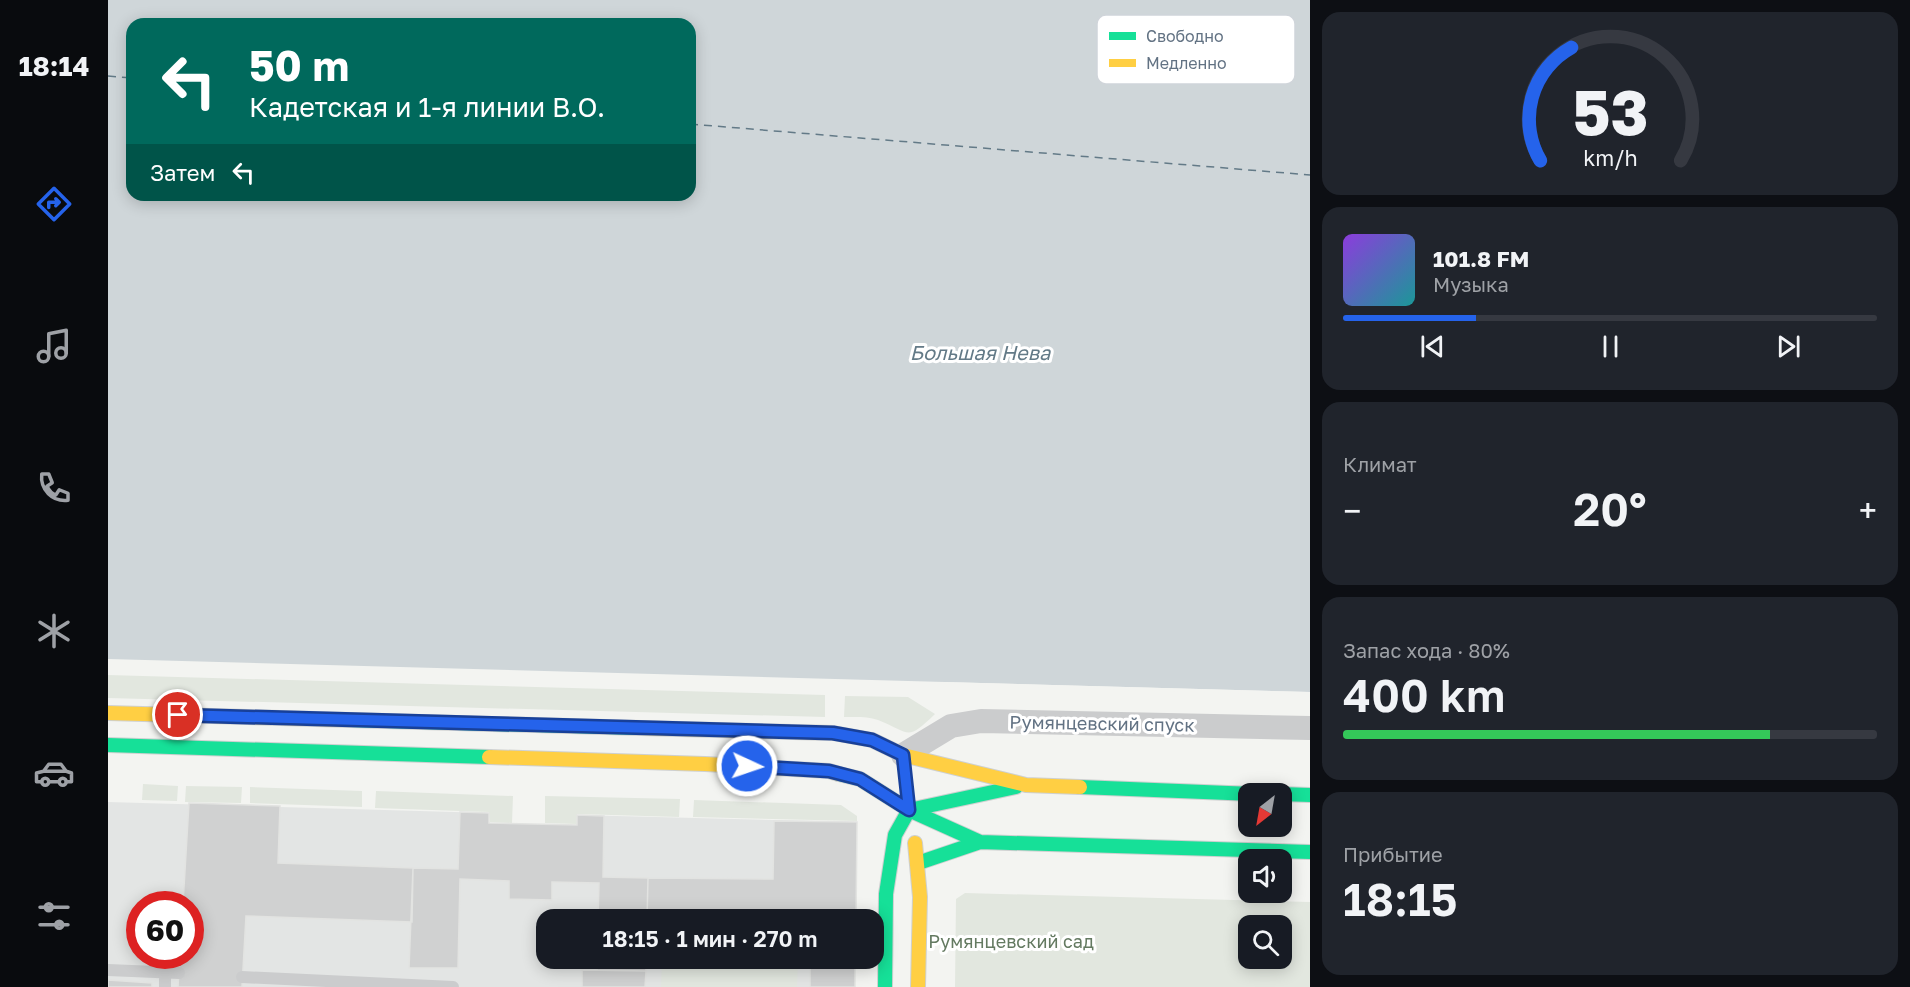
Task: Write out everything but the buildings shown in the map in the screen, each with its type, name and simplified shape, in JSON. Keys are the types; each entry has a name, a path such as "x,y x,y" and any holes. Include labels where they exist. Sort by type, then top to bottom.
{"main road":[{"path":"108,713 833,733 872,740 904,760 1026,785 1238,793"},
{"path":"108,746 693,764 829,771 860,779 909,810 980,842"},
{"path":"885,987 886,894 895,835 909,810 1026,785"},
{"path":"907,788 918,863 918,987"},
{"path":"1292,794 1310,795"},
{"path":"918,863 980,842 1310,852"}],"street":[{"name":"Румянцевский спуск","path":"904,760 951,726 981,721 1310,728"}],"lane":[{"path":"108,970 179,973"},
{"path":"165,972 165,987"},
{"path":"242,977 453,987"}],"shaded area":[{"path":"108,802 489,813 489,823 576,825 577,815 857,822 856,909 536,909 536,969 855,969 855,987 108,987"}],"green space":[{"path":"108,675 825,695 825,717 108,698"},
{"path":"845,696 908,697 935,714 913,732 903,731 874,719 844,717"},
{"path":"143,784 178,786 177,801 142,800"},
{"path":"186,786 242,787 241,803 185,802"},
{"path":"250,787 362,791 362,807 250,803"},
{"path":"376,791 513,796 512,823 490,822 489,812 375,808"},
{"path":"545,796 680,799 679,817 577,814 576,824 545,823"},
{"path":"694,800 841,805 857,816 857,821 693,817"},
{"name":"Румянцевский сад","path":"965,893 1238,900 1238,903 1310,902 1310,987 955,987 956,899"},
{"path":"662,969 798,969 797,987 661,987"}],"water":[{"name":"Большая Нева","path":"108,0 1310,0 1310,692 108,659"}],"pier":[{"path":"943,682 1310,692 1310,695 944,685"}],"ferry route":[{"path":"108,76 126,78"},
{"path":"696,124 1310,175"}],"traffic: fast":[{"path":"350,720 641,728"},
{"path":"108,745 489,757"},
{"path":"839,774 860,779 909,810 980,842"},
{"path":"909,810 1016,787"},
{"path":"1080,787 1238,793"},
{"path":"1292,794 1310,795"},
{"path":"885,987 886,894 895,835 909,810"},
{"path":"918,863 980,842 1310,852"}],"traffic: slow":[{"path":"108,713 350,720"},
{"path":"641,728 833,733 872,740 903,755 1026,785 1080,787"},
{"path":"489,757 705,764 829,771 839,774"},
{"path":"915,843 920,897 918,987"}],"route":[{"path":"178,715 833,733 872,740 903,755 909,810 860,779 829,771 747,766"}]}
